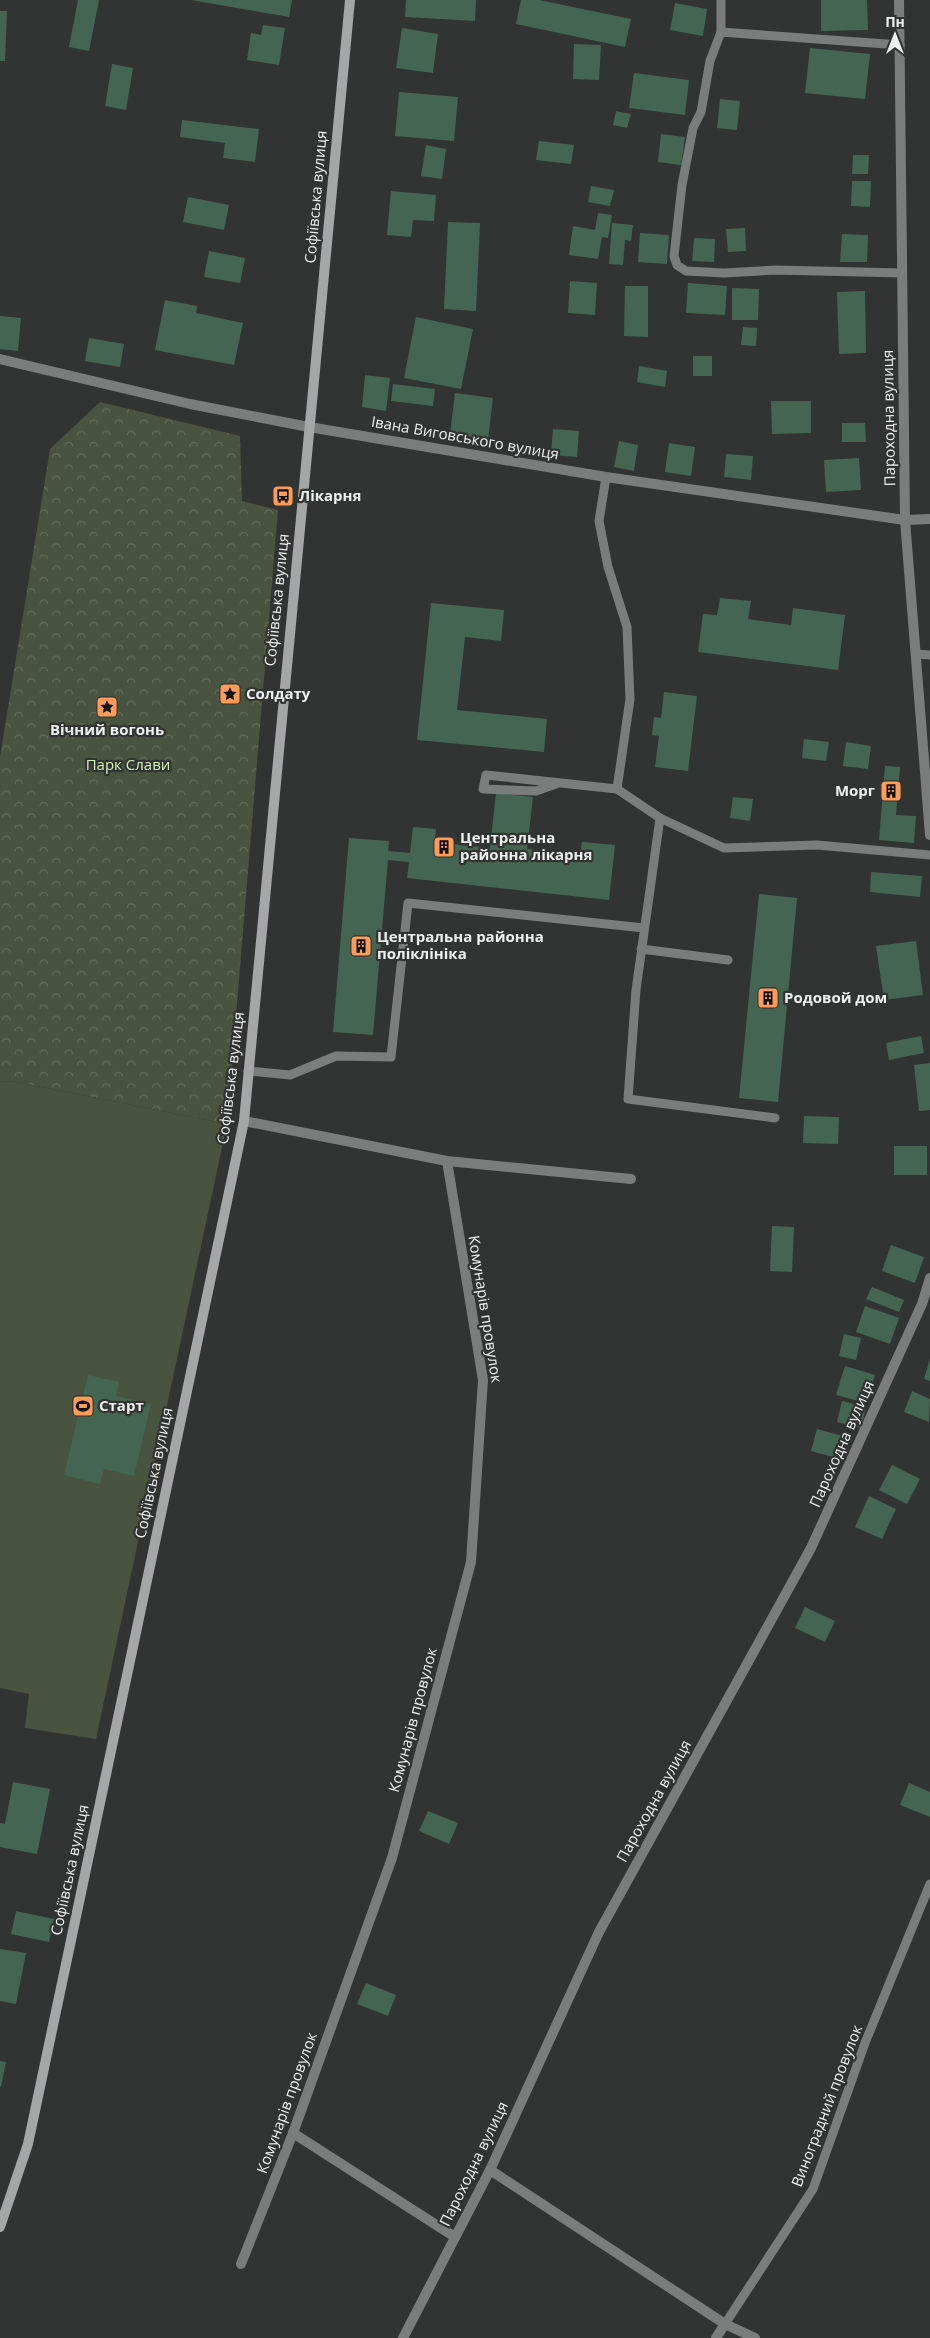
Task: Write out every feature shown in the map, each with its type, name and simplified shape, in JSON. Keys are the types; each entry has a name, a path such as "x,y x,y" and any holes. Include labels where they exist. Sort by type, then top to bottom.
{"street":[{"name":"Софіївська вулиця","path":"0,2227 28,2144 244,1121 350,0"},
{"name":"Пароходна вулиця","path":"899,0 905,520 930,835"},
{"name":"Івана Виговського вулиця","path":"0,359 190,404 309,427 606,477 905,520 930,518"},
{"path":"244,1121 446,1161 631,1179"},
{"name":"Комунарів провулок","path":"241,2264 294,2134 392,1858 471,1562 483,1380 446,1161"},
{"name":"Пароходна вулиця","path":"403,2338 490,2170 599,1932 811,1548 922,1304 930,1278"},
{"path":"294,2134 455,2237"},
{"path":"490,2170 725,2324 755,2338"},
{"path":"716,2338 725,2324"}],"lane":[{"path":"721,0 721,32 710,61 701,112 693,128 682,185 674,256 677,265 686,271 724,273 775,270 902,273"},
{"path":"721,32 900,45"},
{"path":"606,477 599,521 608,567 628,627 630,698 617,789"},
{"path":"916,654 930,655"},
{"path":"556,784 536,792 483,789 486,775 556,784 617,789 660,818 724,848 817,845 930,856"},
{"path":"660,818 636,990 628,1099 775,1118"},
{"path":"248,1071 290,1075 336,1056 391,1057 408,903 644,928"},
{"path":"641,949 728,960"},
{"name":"Виноградний провулок","path":"725,2324 813,2189 865,2043 930,1884"}],"green space":[{"name":"Парк Слави","path":"100,402 240,436 242,501 278,510 227,1124 17,1082 0,1081 0,757 50,449"},
{"name":"Старт","path":"0,1081 17,1082 227,1124 96,1739 25,1728 29,1694 0,1688"}],"building":[{"path":"78,0 99,0 89,51 69,47"},
{"path":"191,0 292,0 289,17"},
{"path":"406,0 476,0 475,21 405,17"},
{"path":"521,0 539,0 631,19 625,47 516,24"},
{"path":"821,0 867,0 868,30 821,31"},
{"path":"675,3 707,9 703,36 670,30"},
{"path":"0,11 7,11 5,61 0,61"},
{"path":"263,25 285,28 279,65 247,60 251,33 261,35"},
{"path":"402,28 438,34 433,73 396,68"},
{"path":"574,44 601,45 599,80 573,79"},
{"path":"810,48 870,54 865,99 805,93"},
{"path":"112,64 133,68 126,110 105,106"},
{"path":"634,73 689,80 685,115 629,108"},
{"path":"399,92 458,97 454,141 395,136"},
{"path":"720,99 740,101 737,130 717,128"},
{"path":"616,111 631,114 627,128 613,125"},
{"path":"182,120 259,129 255,162 223,158 225,143 180,137"},
{"path":"661,134 685,137 681,165 658,162"},
{"path":"539,141 574,145 571,164 536,160"},
{"path":"426,145 446,149 442,179 421,176"},
{"path":"853,155 869,155 868,174 852,174"},
{"path":"852,181 871,181 870,207 851,206"},
{"path":"591,186 614,190 610,206 588,202"},
{"path":"391,191 436,195 434,221 413,220 411,237 387,235"},
{"path":"188,197 229,205 224,230 183,222"},
{"path":"598,213 612,215 608,238 602,237 598,259 569,255 573,226 595,230"},
{"path":"448,222 480,223 476,311 444,309"},
{"path":"612,223 633,225 631,241 625,240 623,265 609,264"},
{"path":"745,228 746,251 728,252 726,229"},
{"path":"640,233 669,235 667,264 638,262"},
{"path":"842,234 868,235 867,262 840,262"},
{"path":"694,238 715,239 714,262 692,261"},
{"path":"209,251 245,258 240,283 204,277"},
{"path":"570,281 597,283 595,315 568,313"},
{"path":"688,283 727,286 725,315 686,313"},
{"path":"625,286 648,286 648,337 624,336"},
{"path":"732,288 759,289 758,320 732,320"},
{"path":"865,291 866,353 839,354 837,292"},
{"path":"165,300 197,306 196,313 243,323 234,365 155,350"},
{"path":"0,316 21,318 18,351 0,349"},
{"path":"416,317 473,329 461,389 404,378"},
{"path":"743,327 757,328 756,346 741,345"},
{"path":"89,338 124,344 120,367 85,361"},
{"path":"693,356 712,356 712,376 693,376"},
{"path":"639,366 667,371 665,387 637,382"},
{"path":"365,375 390,378 386,411 362,407"},
{"path":"393,384 435,389 433,406 391,401"},
{"path":"455,393 493,398 488,439 450,434"},
{"path":"771,401 811,401 811,433 772,434"},
{"path":"842,423 865,423 866,442 842,442"},
{"path":"553,429 579,431 577,457 551,455"},
{"path":"619,441 638,445 634,471 614,467"},
{"path":"669,443 695,447 691,476 665,472"},
{"path":"726,454 753,456 751,480 724,477"},
{"path":"859,458 861,490 826,492 824,460"},
{"path":"720,598 751,601 748,619 791,625 793,608 845,615 838,670 698,652 703,614 717,615"},
{"path":"431,603 504,610 501,641 465,637 457,710 547,719 544,752 417,740"},
{"path":"664,692 697,696 688,771 655,767 659,736 652,735 654,717 661,718"},
{"path":"804,739 829,742 826,761 802,758"},
{"path":"846,742 871,746 868,769 843,766"},
{"name":"Морг","path":"885,766 900,767 896,815 916,816 914,843 879,840"},
{"path":"496,793 533,797 527,849 580,854 582,842 615,845 609,900 407,878 409,862 388,860 373,1035 333,1032 349,838 389,841 388,851 410,853 413,827 436,829 435,842 490,848"},
{"path":"733,797 753,799 750,821 730,818"},
{"path":"871,872 922,876 920,897 870,892"},
{"name":"Родовой дом","path":"759,894 797,898 778,1102 739,1098"},
{"path":"916,941 923,995 884,1000 876,946"},
{"path":"921,1036 924,1053 889,1060 886,1043"},
{"path":"930,1063 930,1110 919,1111 914,1065"},
{"path":"804,1116 839,1117 838,1144 803,1143"},
{"path":"894,1146 927,1146 927,1175 894,1175"},
{"path":"772,1226 794,1227 792,1272 770,1271"},
{"path":"891,1245 924,1257 915,1283 882,1271"},
{"path":"872,1287 904,1300 899,1312 866,1299"},
{"path":"865,1306 899,1318 890,1344 856,1332"},
{"path":"844,1334 861,1338 856,1360 839,1356"},
{"path":"930,1359 930,1381 924,1379"},
{"path":"845,1366 875,1375 866,1403 836,1395"},
{"path":"88,1375 119,1382 116,1396 151,1404 134,1476 104,1469 100,1484 64,1475"},
{"path":"912,1391 930,1399 929,1422 904,1412"},
{"path":"842,1401 866,1407 861,1428 837,1422"},
{"path":"817,1429 846,1437 840,1459 811,1451"},
{"path":"892,1465 920,1479 907,1504 879,1490"},
{"path":"869,1496 896,1509 882,1539 855,1527"},
{"path":"805,1607 835,1621 825,1642 795,1628"},
{"path":"13,1782 50,1789 37,1854 0,1847 0,1823 5,1824"},
{"path":"909,1783 930,1792 930,1817 900,1805"},
{"path":"428,1811 458,1823 449,1844 419,1831"},
{"path":"16,1911 54,1919 49,1942 11,1934"},
{"path":"0,1949 26,1953 16,2004 0,2001"},
{"path":"366,1983 396,1995 388,2016 357,2004"},
{"path":"0,2061 6,2062 1,2087 0,2086"}],"place":[{"name":"Лікарня","path":"283,496"},
{"name":"Солдату","path":"230,694"},
{"name":"Вічний вогонь","path":"107,707"},
{"name":"Морг","path":"891,791"},
{"name":"Центральна районна лікарня","path":"444,847"},
{"name":"Центральна районна поліклініка","path":"361,946"},
{"name":"Родовой дом","path":"768,998"},
{"name":"Старт","path":"83,1406"}]}
